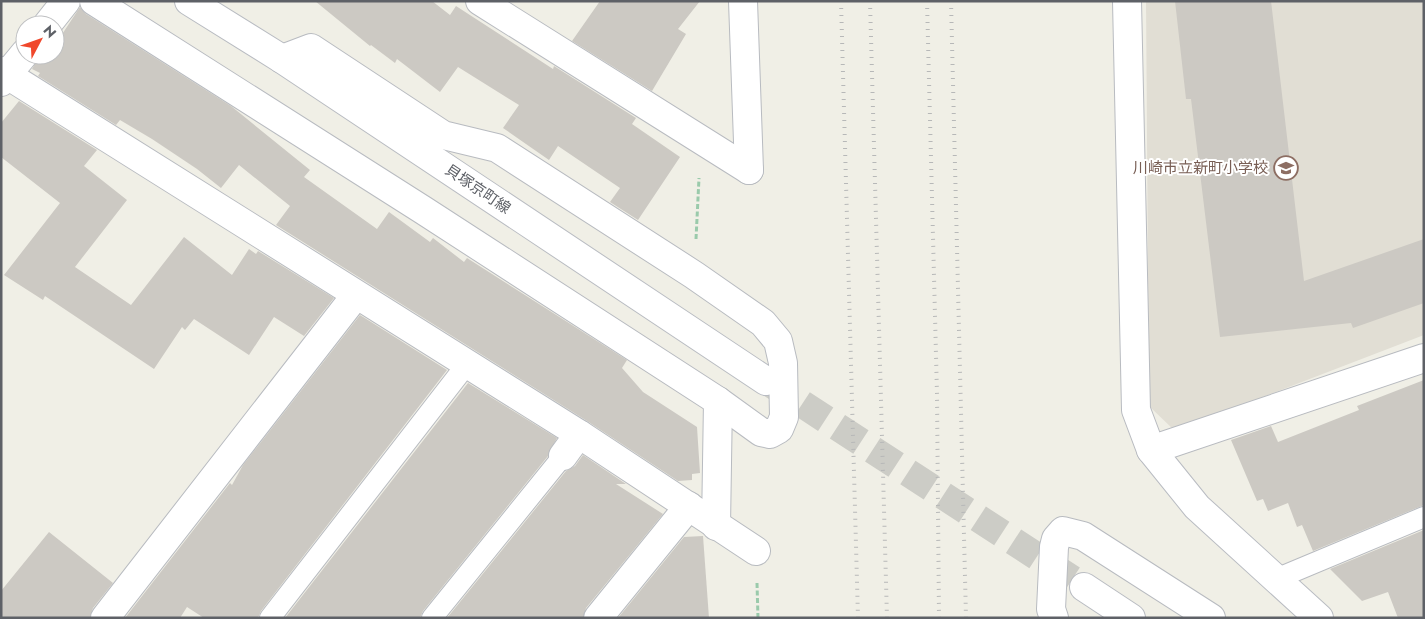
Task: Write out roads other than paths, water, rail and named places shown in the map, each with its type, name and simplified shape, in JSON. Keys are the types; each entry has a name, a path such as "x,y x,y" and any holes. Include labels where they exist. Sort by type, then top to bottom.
{"street":[{"path":"55,15 66,1"},
{"path":"94,1 423,210 761,432 770,434 779,429 784,417 783,363 778,340 763,323 694,275 497,148 443,135 311,48 282,59"},
{"name":"貝塚京町線","path":"189,1 282,59 766,381"},
{"path":"480,1 749,170 743,1"},
{"path":"1127,1 1136,410 1151,450 1197,507 1318,618"},
{"path":"15,63 3,76 579,434 756,551"},
{"path":"105,618 356,295"},
{"path":"1151,450 1424,358"},
{"path":"716,526 718,402"},
{"path":"563,456 579,434"},
{"path":"598,618 689,506"},
{"path":"1054,618 1052,610 1054,547 1056,539 1063,531 1083,536 1211,618"},
{"path":"1084,587 1131,618"}],"lane":[{"path":"270,618 467,364"},
{"path":"432,618 563,456"},
{"path":"1276,579 1424,517"}],"tunnel":[{"path":"767,381 1084,587"}],"railway":[{"path":"841,1 858,618"},
{"path":"870,1 887,618"},
{"path":"927,1 937,394 939,618"},
{"path":"951,1 966,618"}],"place":[{"name":"川崎市立新町小学校","path":"1286,168"}]}
